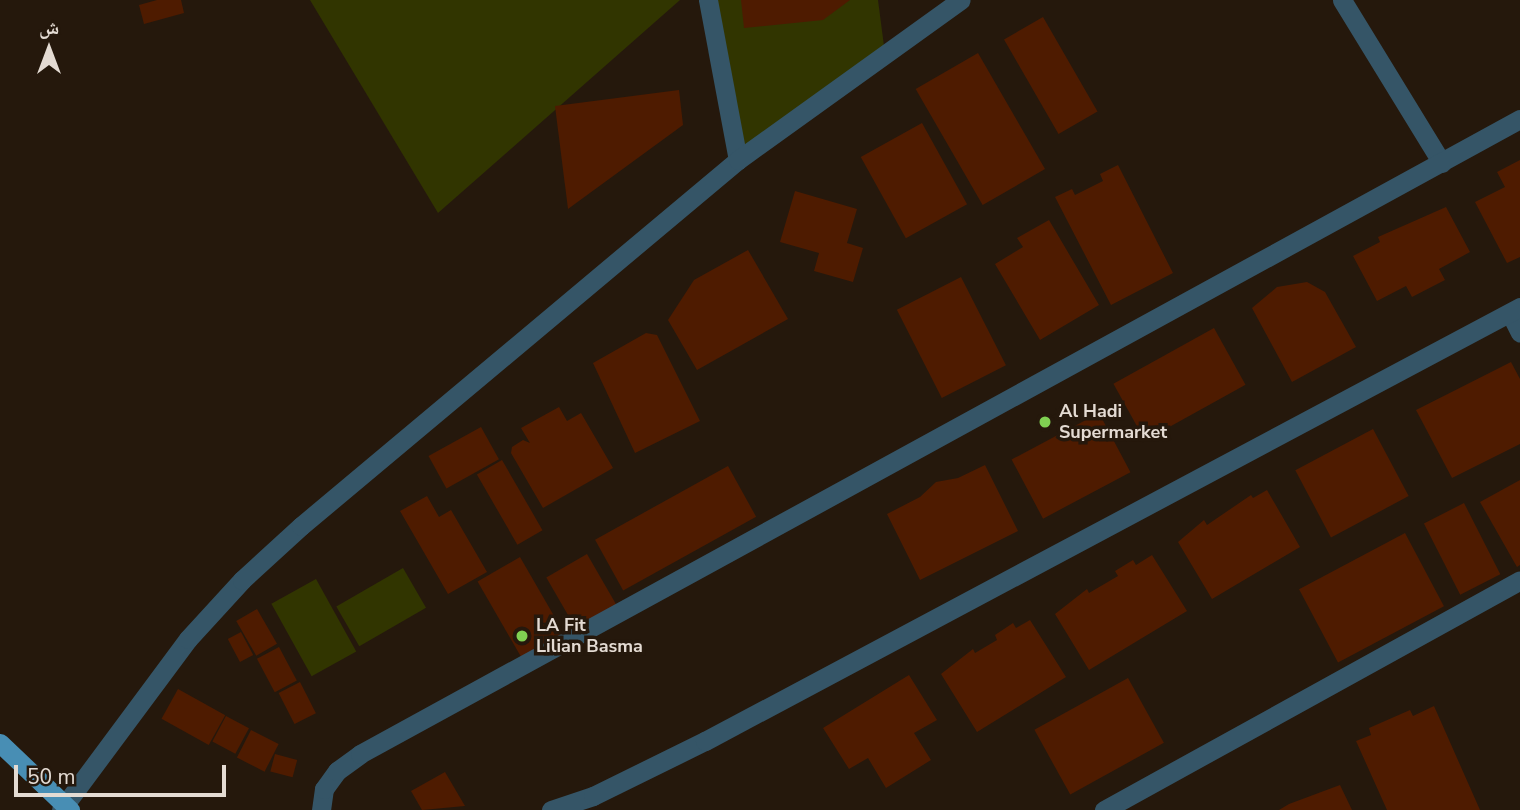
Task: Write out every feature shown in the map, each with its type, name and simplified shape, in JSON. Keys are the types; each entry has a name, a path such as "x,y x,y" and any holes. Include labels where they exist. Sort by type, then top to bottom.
{"main road":[{"path":"0,743 66,809"}],"street":[{"path":"708,0 738,160"},
{"path":"66,809 188,639 242,580 738,160 961,0"},
{"path":"1342,0 1441,163"},
{"path":"321,810 324,789 337,771 359,754 1520,119"},
{"path":"551,810 593,796 705,741 1515,310 1520,333"},
{"path":"1104,810 1520,580"}],"green space":[{"path":"310,0 680,0 438,213"},
{"path":"708,0 878,0 885,54 738,160"},
{"path":"403,568 426,608 359,646 336,606"},
{"path":"316,579 356,652 312,676 271,604"}],"building":[{"path":"157,0 181,0 184,13 144,24 139,5"},
{"path":"741,0 850,0 823,20 744,28"},
{"path":"1043,17 1098,111 1059,134 1004,40"},
{"path":"978,53 1045,169 983,205 916,89"},
{"path":"679,90 683,125 568,209 555,106"},
{"path":"922,123 967,204 906,238 861,157"},
{"path":"1520,160 1520,257 1507,263 1475,202 1505,187 1497,172"},
{"path":"1118,165 1173,273 1111,305 1055,197 1072,189 1075,195 1103,181 1100,174"},
{"path":"795,191 857,209 847,243 863,248 853,282 814,271 819,253 780,242"},
{"path":"1446,207 1470,252 1439,269 1445,280 1412,297 1406,286 1377,301 1353,256 1380,242 1378,237"},
{"path":"1049,220 1099,305 1040,340 995,264 1023,247 1017,238"},
{"path":"748,250 788,319 697,370 668,320 694,280"},
{"path":"961,277 1006,365 942,398 897,310"},
{"path":"1307,282 1325,292 1356,347 1292,382 1252,308 1277,287"},
{"path":"1214,328 1246,385 1145,441 1113,384"},
{"path":"646,333 657,335 700,421 635,453 593,363"},
{"path":"1511,362 1520,379 1520,444 1452,478 1416,410"},
{"path":"559,407 567,421 581,413 613,468 543,508 511,453 512,447 523,440 530,443 521,428"},
{"path":"1099,413 1130,472 1043,519 1012,459"},
{"path":"481,427 499,459 446,488 429,456"},
{"path":"1373,429 1409,496 1331,537 1295,470"},
{"path":"502,460 542,530 517,545 477,474"},
{"path":"985,465 1018,531 920,580 887,514 920,497 936,482 958,478"},
{"path":"728,466 756,517 623,590 595,540"},
{"path":"1520,480 1520,565 1517,567 1480,502"},
{"path":"1267,490 1300,547 1212,599 1178,542 1204,520 1207,525 1251,495 1253,498"},
{"path":"427,496 439,517 451,510 487,572 448,594 400,511"},
{"path":"1464,503 1500,574 1460,595 1424,523"},
{"path":"1405,533 1444,606 1338,663 1299,589"},
{"path":"587,554 616,605 576,629 546,578"},
{"path":"1152,555 1187,611 1089,670 1055,614 1087,589 1089,593 1118,576 1115,571 1133,560 1136,565"},
{"path":"520,557 564,633 522,658 478,582"},
{"path":"257,609 277,644 256,656 236,621"},
{"path":"1030,620 1066,677 977,732 941,674 973,649 975,653 997,640 995,635 1013,623 1016,628"},
{"path":"241,632 253,655 240,662 228,639"},
{"path":"279,647 297,681 275,692 257,659"},
{"path":"909,675 937,720 914,733 931,760 886,788 868,758 849,769 823,728"},
{"path":"1128,678 1164,743 1070,795 1034,730"},
{"path":"300,682 316,713 295,724 279,693"},
{"path":"178,689 225,715 209,745 162,719"},
{"path":"1434,706 1480,810 1387,810 1356,741 1371,735 1369,728 1410,710 1413,716"},
{"path":"226,716 249,728 235,754 212,742"},
{"path":"251,730 279,744 265,772 237,758"},
{"path":"275,754 297,760 293,777 270,771"},
{"path":"445,772 465,806 422,810 411,791"},
{"path":"1340,785 1352,810 1279,810 1289,804"}],"place":[{"name":"Al Hadi Supermarket","path":"1045,422"},
{"name":"LA Fit Lilian Basma","path":"522,636"}]}
